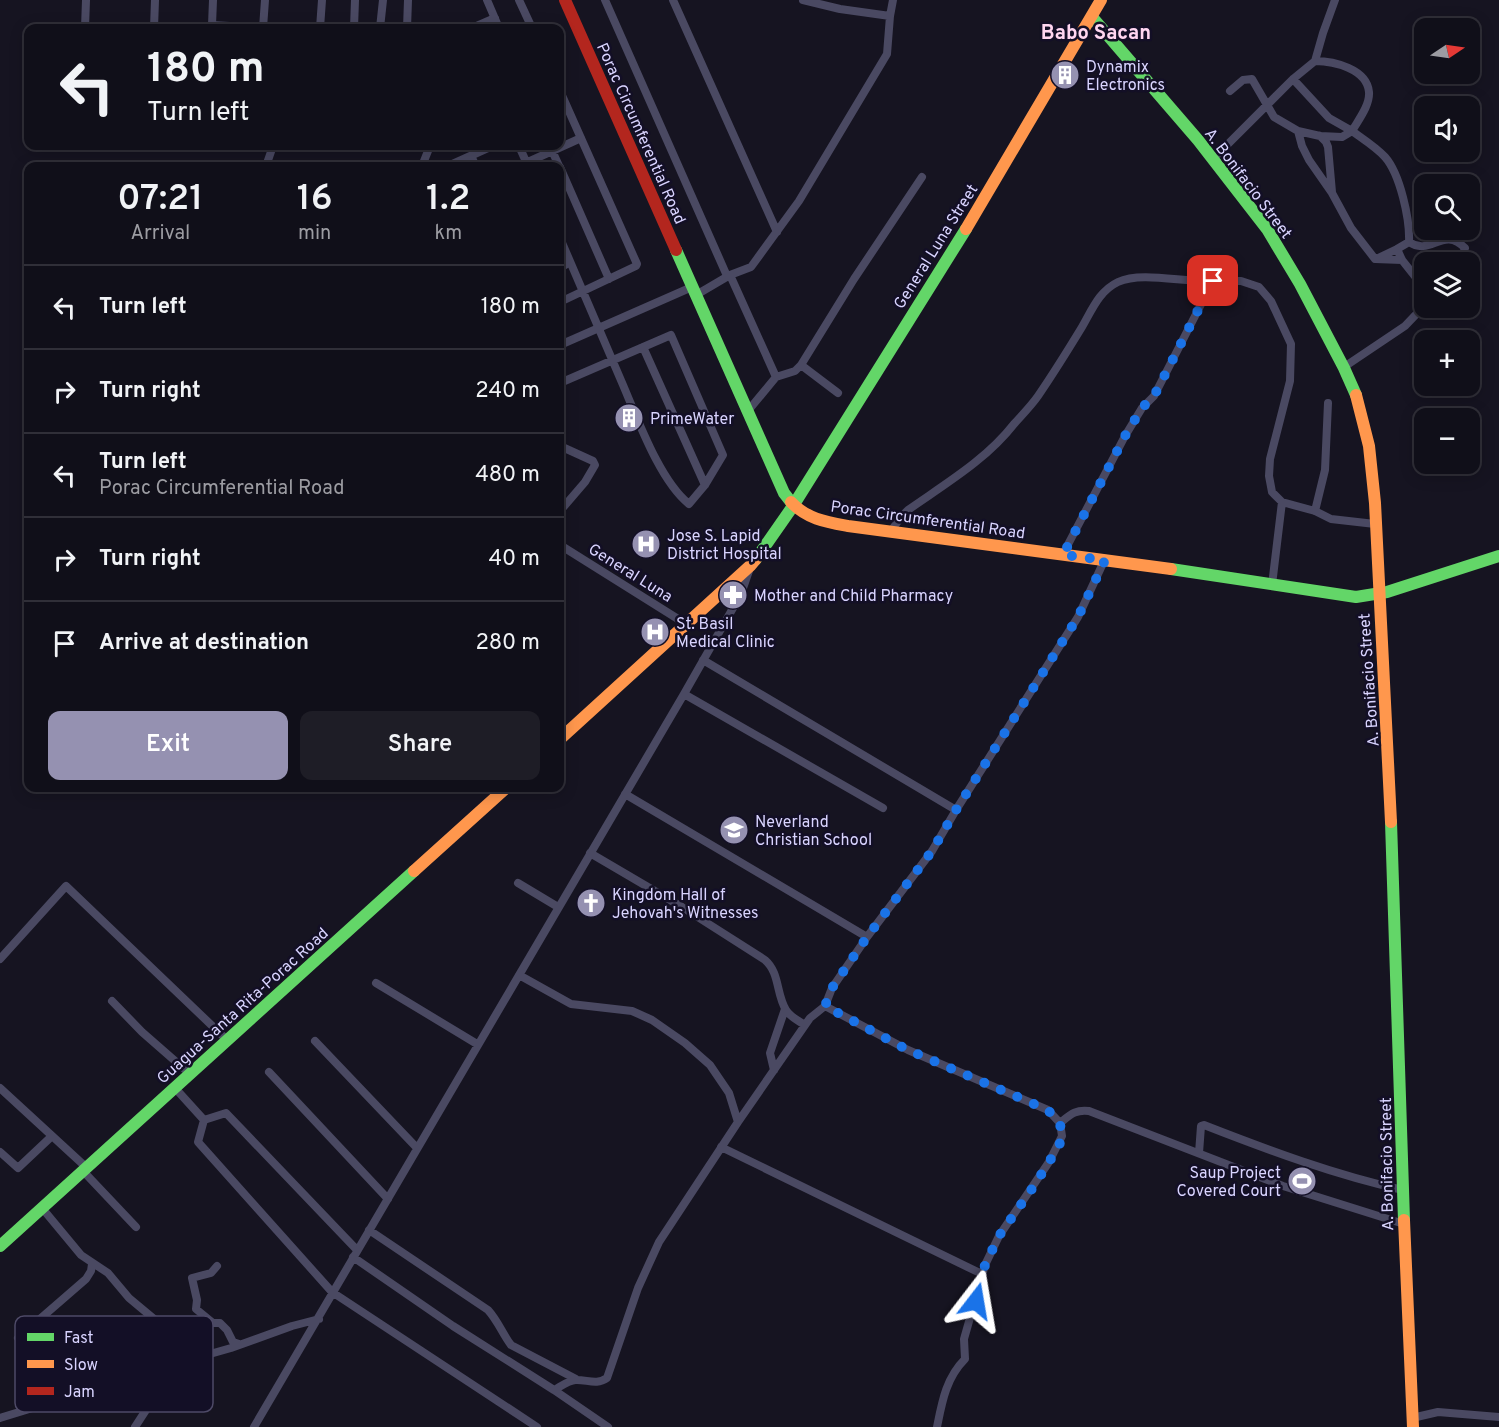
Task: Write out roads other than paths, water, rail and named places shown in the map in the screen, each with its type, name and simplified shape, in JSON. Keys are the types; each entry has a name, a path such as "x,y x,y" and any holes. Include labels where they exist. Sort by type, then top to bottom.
{"main road":[{"name":"Porac Circumferential Road","path":"565,0 784,493 802,514 848,526 1105,560 1346,597 1379,594 1499,556"},
{"name":"General Luna Street","path":"793,506 996,180 1101,0"},
{"name":"A. Bonifacio Street","path":"1092,17 1213,159 1259,217 1282,253 1344,367 1356,393 1364,423 1375,524 1392,795 1412,1423"},
{"path":"564,735 751,565 793,506"},
{"name":"Guagua-Santa Rita-Porac Road","path":"0,1246 502,792"}],"street":[{"path":"84,24 86,0"},
{"path":"154,24 155,0"},
{"path":"212,24 213,0"},
{"path":"265,0 265,24"},
{"path":"320,24 322,0"},
{"path":"354,24 355,0"},
{"path":"380,24 383,0"},
{"path":"408,0 408,24"},
{"path":"487,0 497,24"},
{"path":"519,0 530,24"},
{"path":"605,0 776,377"},
{"path":"673,0 777,232"},
{"path":"803,0 840,4 890,16"},
{"path":"564,343 598,327 751,267 799,201 887,54 892,0"},
{"path":"1213,159 1293,79 1316,62 1323,33 1335,0"},
{"path":"481,24 495,18"},
{"path":"1230,91 1243,80 1251,79 1274,117 1298,131 1320,136 1342,137 1352,131 1367,105 1369,91 1364,79 1343,65 1316,62"},
{"path":"1293,79 1329,117 1352,131 1385,158 1394,171 1401,189 1409,242"},
{"path":"564,100 637,264 564,300"},
{"path":"1298,131 1309,160 1375,260"},
{"path":"1320,136 1328,147 1332,193"},
{"path":"564,144 580,138"},
{"path":"457,162 484,150"},
{"path":"529,162 548,150"},
{"path":"471,156 474,162"},
{"path":"747,412 776,377 795,371 801,365 854,279 922,177"},
{"path":"564,178 609,279"},
{"path":"1409,242 1420,247 1434,244 1445,238 1454,239 1465,248 1464,252"},
{"path":"1375,260 1409,242"},
{"path":"564,248 583,291 612,360 641,427 677,494 689,504 705,485 723,455 671,335 612,360 564,381"},
{"path":"1397,249 1402,260 1414,275"},
{"path":"1375,260 1402,260"},
{"path":"564,266 570,262"},
{"path":"891,531 908,510 982,457 1013,426 1036,399 1082,327 1093,305 1113,285 1142,277 1176,281 1241,281 1259,287 1271,301 1291,344 1290,381 1270,459 1269,476 1272,492 1282,502 1315,511 1331,519 1375,524"},
{"path":"1063,555 1125,436 1142,408 1154,396 1213,281"},
{"path":"1344,367 1405,327 1414,317"},
{"path":"643,347 705,485"},
{"path":"801,365 838,393"},
{"path":"1315,511 1327,454 1328,404"},
{"path":"564,449 593,461 595,465 585,482 564,507"},
{"path":"1272,585 1282,502"},
{"name":"General Luna","path":"564,548 686,624"},
{"path":"369,1230 488,1310 498,1320 511,1346 576,1379 588,1382 603,1381 607,1378 638,1288 659,1242 805,1025 825,1006 832,988 867,937 932,851 1078,617 1105,560"},
{"path":"254,1427 684,694 741,594 751,565"},
{"path":"703,660 956,810"},
{"path":"684,694 883,808"},
{"path":"625,794 867,937"},
{"path":"590,853 682,907 765,960 775,973 785,1010 805,1025"},
{"path":"518,883 558,907"},
{"path":"0,959 66,886 227,1040"},
{"path":"519,975 571,1004 632,1011 652,1020 700,1055 715,1071 729,1093 738,1122"},
{"path":"376,983 477,1044"},
{"path":"112,1001 142,1032 190,1074"},
{"path":"825,1006 908,1050 1048,1110 1060,1124 1062,1136 1059,1146 999,1236 982,1274 964,1339 965,1359 957,1367 944,1393 937,1427"},
{"path":"774,1070 770,1053 785,1010"},
{"path":"315,1041 417,1148"},
{"path":"269,1072 388,1199"},
{"path":"0,1088 85,1169 136,1227"},
{"path":"174,1088 204,1120"},
{"path":"1060,1124 1074,1112 1081,1110 1283,1186 1404,1224"},
{"path":"204,1120 226,1113 355,1254 453,1326 608,1427"},
{"path":"204,1120 198,1142 332,1292 537,1427"},
{"path":"1199,1153 1201,1126 1204,1125 1372,1183 1403,1190"},
{"path":"0,1152 18,1168 52,1136"},
{"path":"721,1147 982,1274"},
{"path":"42,1208 81,1255 108,1273 129,1298 151,1316"},
{"path":"43,1316 86,1279 92,1264"},
{"path":"203,1316 196,1310 197,1300 192,1278 212,1273 217,1266"},
{"path":"213,1352 319,1319"},
{"path":"213,1323 220,1323 227,1330 232,1342 239,1344"},
{"path":"554,1390 576,1379"},
{"path":"0,1418 20,1412"},
{"path":"135,1427 145,1412"},
{"path":"1412,1423 1438,1412 1499,1417"}],"place":[{"name":"Dynamix Electronics","path":"1065,75"},
{"name":"PrimeWater","path":"629,418"},
{"name":"Jose S. Lapid District Hospital","path":"646,544"},
{"name":"Mother and Child Pharmacy","path":"733,595"},
{"name":"St. Basil Medical Clinic","path":"655,632"},
{"name":"Neverland Christian School","path":"734,830"},
{"name":"Kingdom Hall of Jehovah's Witnesses","path":"591,903"},
{"name":"Saup Project Covered Court","path":"1302,1181"}],"district":[{"name":"Babo Sacan","path":"1096,32"}]}
